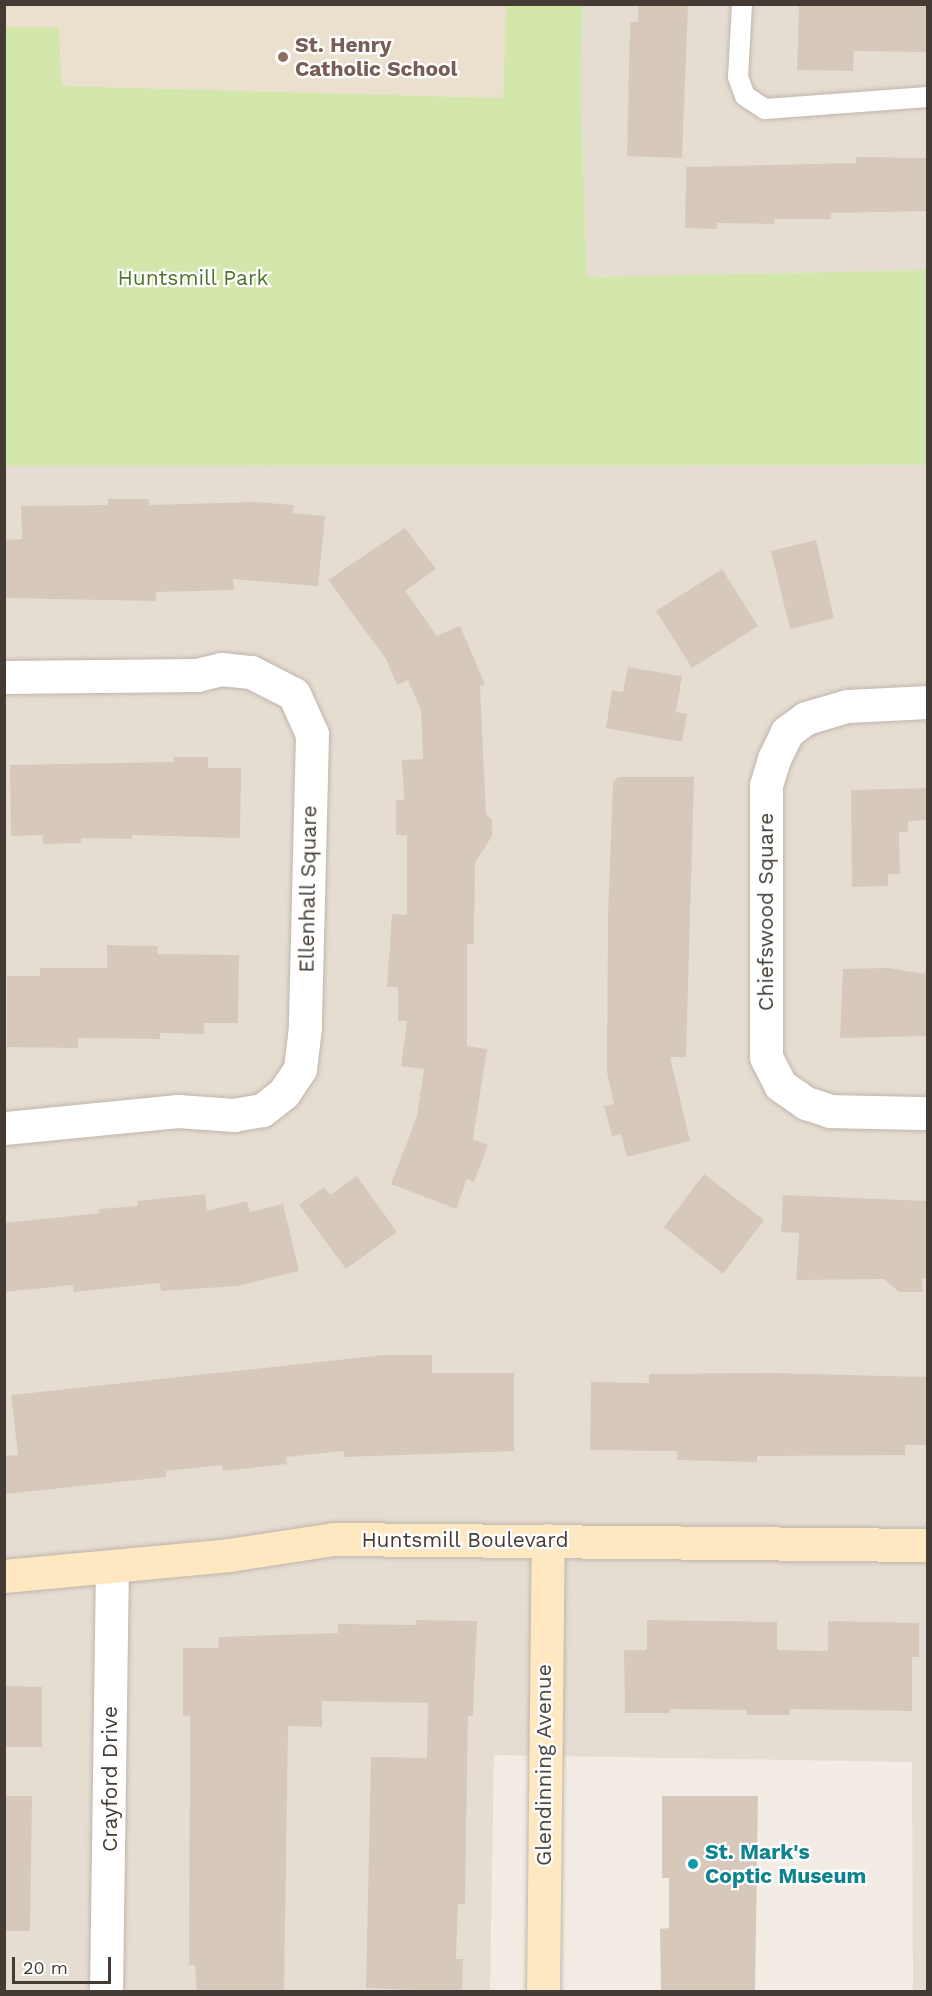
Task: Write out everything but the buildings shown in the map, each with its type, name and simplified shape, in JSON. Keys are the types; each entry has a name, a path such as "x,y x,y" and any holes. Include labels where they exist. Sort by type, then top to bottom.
{"street":[{"name":"Ellenhall Square","path":"4,677 197,675 221,669 251,672 294,694 312,734 305,1027 300,1069 284,1093 262,1110 234,1115 178,1111 4,1128"},
{"name":"Chiefswood Square","path":"927,702 846,706 806,718 787,732 774,759 766,786 766,1058 780,1085 806,1103 830,1111 927,1113"},
{"name":"Huntsmill Boulevard","path":"4,1576 112,1566 334,1539 927,1545"},
{"name":"Glendinning Avenue","path":"543,1992 548,1540"},
{"name":"Crayford Drive","path":"106,1992 112,1566"}],"lane":[{"path":"742,4 738,77 745,96 765,109 927,97"}],"shaded area":[{"name":"St. Henry Catholic School","path":"5,4 506,5 503,98 62,86 59,27 5,27"},
{"path":"583,5 927,5 927,270 587,277 581,91"},
{"path":"927,465 927,1991 913,1991 912,1762 494,1755 490,1991 5,1991 4,466"}],"green space":[{"name":"Huntsmill Park","path":"506,5 583,5 581,91 587,277 927,270 927,465 5,466 5,27 59,27 62,86 503,98"}],"place":[{"name":"St. Henry Catholic School","path":"283,57"},
{"name":"St. Mark's Coptic Museum","path":"693,1864"}]}
